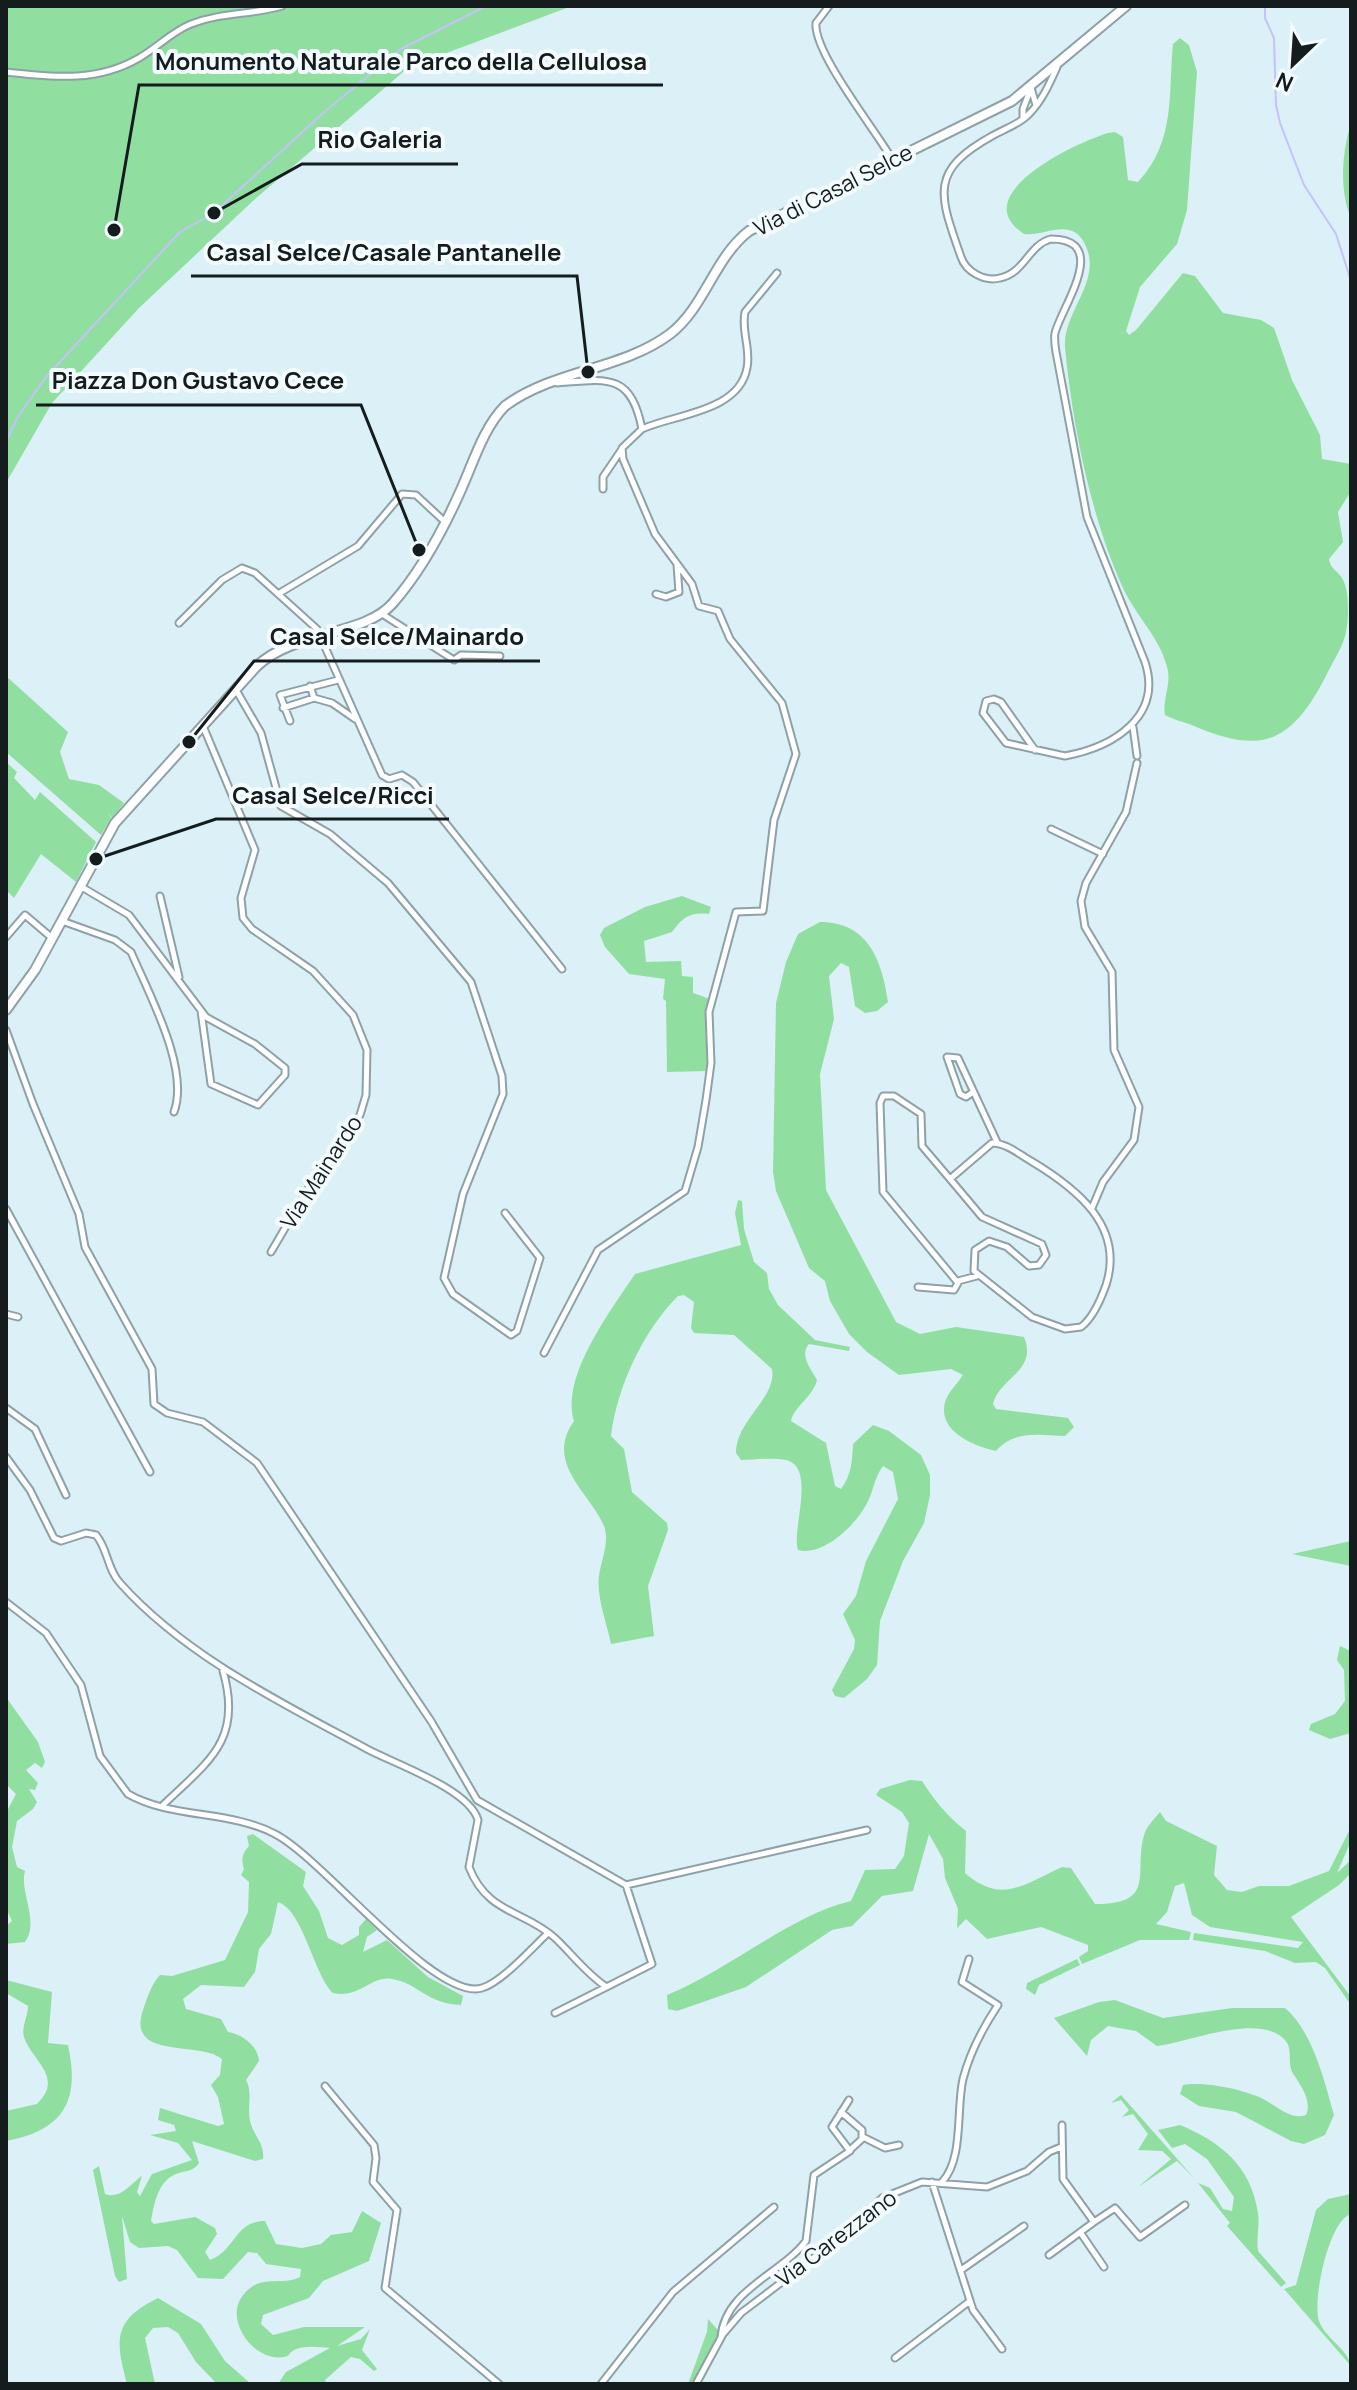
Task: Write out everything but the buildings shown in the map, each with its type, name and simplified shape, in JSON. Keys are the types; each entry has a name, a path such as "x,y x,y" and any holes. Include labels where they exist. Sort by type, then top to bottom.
{"main road":[{"name":"Via di Casal Selce","path":"6,1010 27,983 120,816 236,689 272,653 381,613 396,599 446,522 496,416 513,400 667,336 684,319 726,254 745,234 1012,101 1058,66 1126,6"}],"street":[{"path":"6,72 68,77 109,72 144,56 188,25 236,11 282,6"},
{"path":"829,6 816,23 818,39 857,109 892,159"},
{"path":"1058,66 1036,105 1023,119 955,160 946,181 945,204 962,260 980,276 994,279 1011,275 1036,246 1051,239 1070,244 1080,257 1079,278 1055,333 1056,352 1087,517 1147,669 1148,698 1133,727 1137,759 1126,812 1084,889 1082,912 1087,931 1112,972 1114,1050 1136,1095 1138,1122 1129,1148 1103,1182 1092,1208"},
{"path":"1031,88 1036,105"},
{"path":"1023,119 1023,109 1031,88"},
{"path":"1012,101 1023,109"},
{"path":"603,489 603,477 622,448 642,429 715,405 739,386 748,363 745,312 777,273"},
{"path":"552,384 604,380 621,385 636,402 642,429"},
{"path":"544,1353 598,1250 685,1191 704,1111 711,1063 709,1015 714,994 736,911 759,914 764,910 774,820 797,757 782,703 730,639 717,609 699,606 692,584 655,534 624,463 622,448"},
{"path":"278,594 358,546 403,493 419,497 446,522"},
{"path":"656,594 666,597 679,592 676,560"},
{"path":"179,623 238,568 253,572 278,594 320,635 382,775 388,779 403,775 412,781 562,969"},
{"path":"381,613 454,660 461,655 500,656"},
{"path":"290,721 280,695 338,680"},
{"path":"310,686 314,698"},
{"path":"236,689 261,733 281,806 330,834 388,883 474,986 502,1076 503,1094 463,1194 445,1263 444,1281 453,1294 511,1335 518,1329 540,1257 505,1213"},
{"path":"283,708 314,698 332,703 356,719"},
{"path":"1035,750 1001,702 993,698 986,701 983,713 1002,740 1035,750 1071,755 1133,727"},
{"name":"Via Mainardo","path":"203,725 255,850 241,898 243,918 252,929 313,971 353,1015 367,1047 367,1089 360,1115 319,1170 271,1252"},
{"path":"1051,829 1103,854"},
{"path":"79,885 125,911 210,1020 258,1045 285,1068 285,1075 258,1105 211,1084 201,1011"},
{"path":"160,896 180,982"},
{"path":"6,937 25,915 52,938"},
{"path":"61,921 115,940 130,950 176,1068 179,1090 174,1112"},
{"path":"6,1030 79,1214 86,1249 152,1369 154,1404 167,1413 201,1421 239,1446 259,1465 431,1721 477,1800 626,1885 652,1964 555,2013"},
{"path":"958,1281 883,1190 883,1097 894,1096 921,1114 922,1147 981,1216 1040,1243 1045,1249 1043,1262 1030,1267 1003,1244 984,1242 973,1256 977,1276 1035,1319 1065,1329 1081,1327 1102,1295 1112,1262 1104,1228 1092,1208 1054,1175 998,1143 958,1058 947,1057 960,1094 966,1097 973,1092"},
{"path":"950,1179 998,1143"},
{"path":"6,1209 150,1472"},
{"path":"958,1281 977,1276"},
{"path":"918,1287 954,1290 958,1281"},
{"path":"6,1314 18,1317"},
{"path":"6,1408 36,1431 66,1495"},
{"path":"6,1457 30,1490 54,1538 61,1541 88,1533 97,1536 122,1585 222,1670 379,1756 436,1783 469,1806 478,1819 469,1857 471,1873 498,1907 548,1933 582,1968 605,1986"},
{"path":"6,1602 46,1633 81,1685 97,1750 119,1786 132,1797 248,1823 286,1840 317,1862 415,1958 455,1985 472,1989 486,1986 548,1933"},
{"path":"163,1805 210,1761 226,1736 229,1720 222,1670"},
{"path":"469,1806 477,1800"},
{"path":"626,1885 867,1830"},
{"path":"941,2183 948,2174 953,2157 966,2068 983,2028 998,2005 962,1982 969,1959"},
{"path":"325,2086 372,2142 376,2158 373,2183 397,2210 385,2288 499,2384"},
{"path":"849,2100 832,2130 850,2150"},
{"path":"841,2112 862,2130 863,2137"},
{"path":"1062,2125 1063,2180 1094,2222"},
{"path":"863,2137 885,2148 899,2145"},
{"path":"721,2338 725,2322 751,2287 806,2241 815,2173 836,2163 863,2137"},
{"name":"Via Carezzano","path":"696,2384 721,2338 754,2301 815,2258 874,2204 913,2184 932,2182 987,2187 1029,2170 1050,2151 1061,2147"},
{"path":"932,2182 976,2316 1002,2349"},
{"path":"1049,2255 1115,2208 1140,2237 1185,2205"},
{"path":"601,2384 670,2296 774,2207"},
{"path":"961,2270 1024,2226"},
{"path":"1080,2232 1104,2267"},
{"path":"895,2358 970,2301"}],"green space":[{"path":"6,6 572,6 409,67 255,199 139,308 52,403 6,483"},
{"path":"1180,38 1189,45 1197,72 1187,210 1177,244 1140,287 1126,331 1129,335 1136,330 1183,273 1195,276 1223,313 1261,320 1274,328 1292,380 1320,435 1322,459 1351,464 1351,491 1338,512 1343,542 1329,559 1347,591 1348,614 1344,640 1301,715 1274,737 1258,741 1218,735 1165,715 1168,679 1164,656 1128,598 1101,532 1073,407 1066,334 1089,274 1087,249 1075,232 1067,230 1024,234 1009,219 1007,203 1016,187 1032,172 1073,147 1108,133 1115,132 1123,137 1128,180 1138,182 1159,150 1164,134 1170,99 1173,44"},
{"path":"1351,124 1351,218 1343,171"},
{"path":"6,676 68,732 60,752 69,779 99,785 124,803 112,818 108,813 111,818 101,835 6,752"},
{"path":"6,762 17,772 14,778 35,800 40,792 96,842 76,882 41,854 14,898 6,890"},
{"path":"682,896 711,907 709,914 688,917 672,932 644,941 646,962 681,961 682,976 693,977 693,993 710,999 706,1026 708,1071 667,1072 666,1001 663,999 665,979 629,974 605,947 600,935 604,928 645,907"},
{"path":"820,922 850,929 870,946 882,972 888,1002 877,1011 865,1013 855,1006 849,967 841,963 829,976 834,1019 820,1074 826,1190 896,1322 920,1334 956,1327 1024,1337 1026,1358 993,1404 996,1409 1068,1418 1074,1427 1065,1436 1019,1437 996,1451 960,1436 947,1422 944,1413 946,1398 963,1375 951,1369 899,1375 867,1352 849,1334 830,1301 825,1281 809,1268 776,1191 773,1172 776,1003 786,962 798,934"},
{"path":"738,1200 742,1201 744,1229 754,1262 767,1273 769,1289 778,1305 815,1340 850,1347 849,1351 809,1344 805,1353 817,1380 791,1421 826,1443 835,1486 841,1489 847,1478 853,1444 873,1425 889,1431 921,1455 930,1475 930,1495 924,1523 903,1561 880,1621 877,1665 867,1679 844,1698 835,1696 832,1690 854,1649 855,1640 843,1614 856,1596 866,1561 898,1499 893,1472 883,1466 863,1510 839,1536 818,1548 798,1550 802,1487 795,1465 781,1459 741,1460 736,1453 742,1430 768,1390 772,1369 734,1335 694,1333 691,1328 694,1302 684,1295 678,1296 654,1326 634,1361 619,1398 611,1436 624,1449 632,1492 667,1523 668,1530 648,1586 654,1636 611,1644 598,1584 606,1532 572,1477 564,1450 566,1436 574,1421 574,1385 581,1365 590,1344 635,1274 741,1245 735,1213"},
{"path":"1351,1541 1351,1566 1292,1554"},
{"path":"1340,1646 1351,1651 1351,1733 1330,1739 1309,1730 1311,1724 1335,1714 1345,1701 1344,1670 1337,1660"},
{"path":"6,1697 38,1742 45,1762 42,1768 35,1763 26,1770 38,1783 35,1790 29,1789 37,1802 17,1821 12,1847 17,1867 25,1871 29,1934 25,1942 6,1944 6,1926 12,1921 6,1908 6,1813 16,1794 6,1784"},
{"path":"910,1780 922,1781 942,1808 966,1831 965,1873 978,1883 1002,1890 1025,1885 1062,1867 1071,1868 1095,1904 1115,1903 1136,1892 1145,1832 1160,1812 1166,1821 1217,1846 1214,1875 1227,1890 1242,1892 1259,1886 1289,1886 1329,1871 1351,1827 1351,1841 1337,1873 1351,1860 1351,1873 1339,1885 1291,1917 1351,1997 1351,2005 1325,1968 1316,1962 1295,1963 1265,1951 1193,1940 1194,1933 1298,1948 1303,1942 1210,1927 1192,1915 1184,1883 1175,1886 1167,1912 1156,1924 1191,1932 1189,1940 1140,1940 1082,1964 1079,1957 1088,1951 1088,1945 1041,1927 987,1939 966,1919 957,1928 958,1909 945,1878 943,1859 929,1834 913,1891 882,1896 852,1926 832,1930 746,1987 677,2011 668,2009 667,1995 806,1918 851,1901 865,1870 895,1869 904,1856 909,1823 902,1812 876,1795 880,1789"},
{"path":"253,1834 306,1872 303,1886 319,1911 328,1938 342,1945 359,1935 359,1927 366,1919 377,1930 367,1937 363,1952 387,1940 428,1977 463,1996 461,2005 449,2004 392,1979 378,1980 351,1993 333,1993 294,1917 287,1907 278,1902 271,1934 259,1949 255,1972 244,1987 201,1985 183,1999 186,2009 221,2019 228,2032 244,2038 256,2050 259,2061 246,2080 250,2121 262,2148 263,2159 255,2161 192,2141 199,2163 165,2182 158,2194 151,2221 154,2224 195,2217 215,2228 217,2234 205,2252 210,2260 255,2222 265,2221 276,2244 302,2248 321,2244 331,2235 352,2232 362,2211 381,2223 369,2261 323,2281 309,2298 263,2315 261,2324 273,2335 304,2327 365,2327 337,2346 361,2339 370,2329 362,2350 377,2369 374,2371 360,2359 351,2357 325,2380 327,2384 278,2384 286,2372 330,2348 302,2347 284,2357 267,2355 247,2340 239,2325 238,2304 249,2289 259,2283 300,2277 301,2269 266,2264 257,2253 248,2252 223,2279 198,2278 177,2250 168,2246 139,2248 130,2242 122,2216 127,2279 119,2282 115,2276 93,2170 99,2166 105,2194 111,2195 121,2193 142,2176 137,2192 140,2196 152,2174 192,2160 178,2143 150,2135 176,2131 174,2125 158,2120 160,2108 218,2126 224,2124 218,2097 211,2085 220,2075 222,2059 198,2050 154,2043 145,2036 141,2026 148,1996 160,1975 172,1976 225,1960 248,1912 249,1882 241,1875 243,1857 249,1846 247,1836"},
{"path":"1077,1959 1080,1965 1039,1985 1035,1995 1026,1989 1027,1983"},
{"path":"6,1980 52,1992 48,2043 68,2045 72,2082 64,2110 55,2120 26,2136 6,2141 6,2111 37,2104 48,2085 44,2069 24,2037 28,2006 6,1993"},
{"path":"1115,2000 1163,2018 1232,2008 1285,2008 1303,2030 1321,2072 1334,2115 1325,2135 1304,2144 1291,2141 1236,2112 1199,2106 1180,2094 1183,2085 1222,2086 1259,2097 1294,2116 1306,2115 1307,2100 1290,2066 1288,2044 1273,2032 1259,2029 1224,2031 1157,2046 1136,2031 1108,2026 1091,2040 1087,2056 1054,2018 1099,2002"},
{"path":"1121,2095 1194,2178 1177,2161 1138,2187 1171,2159 1162,2151 1138,2150 1148,2134 1133,2114 1122,2117 1129,2110 1121,2100 1111,2103"},
{"path":"1180,2125 1221,2148 1241,2169 1249,2182 1258,2213 1258,2251 1286,2283 1281,2287 1227,2226 1230,2223 1198,2183 1210,2188 1223,2209 1232,2211 1234,2197 1207,2159 1185,2144 1172,2148 1158,2130"},
{"path":"1351,2194 1351,2214 1343,2219 1336,2230 1324,2262 1317,2311 1322,2327 1351,2366 1284,2289 1296,2285 1316,2210 1328,2199"},
{"path":"158,2298 201,2324 225,2361 251,2384 217,2384 196,2362 178,2333 168,2327 153,2328 145,2338 155,2384 127,2384 120,2355 121,2333 132,2315"},
{"path":"708,2319 718,2330 715,2344 704,2368 688,2384 707,2332"}],"waterway":[{"path":"6,442 17,418 46,377 180,232 214,213 323,113 401,49 486,6"},
{"path":"1265,6 1265,18 1274,38 1276,105 1280,123 1304,185 1336,234 1351,281"}],"place":[{"name":"Rio Galeria","path":"214,213"},
{"name":"Monumento Naturale Parco della Cellulosa","path":"114,230"},
{"name":"Casal Selce/Casale Pantanelle","path":"588,372"},
{"name":"Piazza Don Gustavo Cece","path":"419,550"},
{"name":"Casal Selce/Mainardo","path":"189,742"},
{"name":"Casal Selce/Ricci","path":"96,859"}]}
